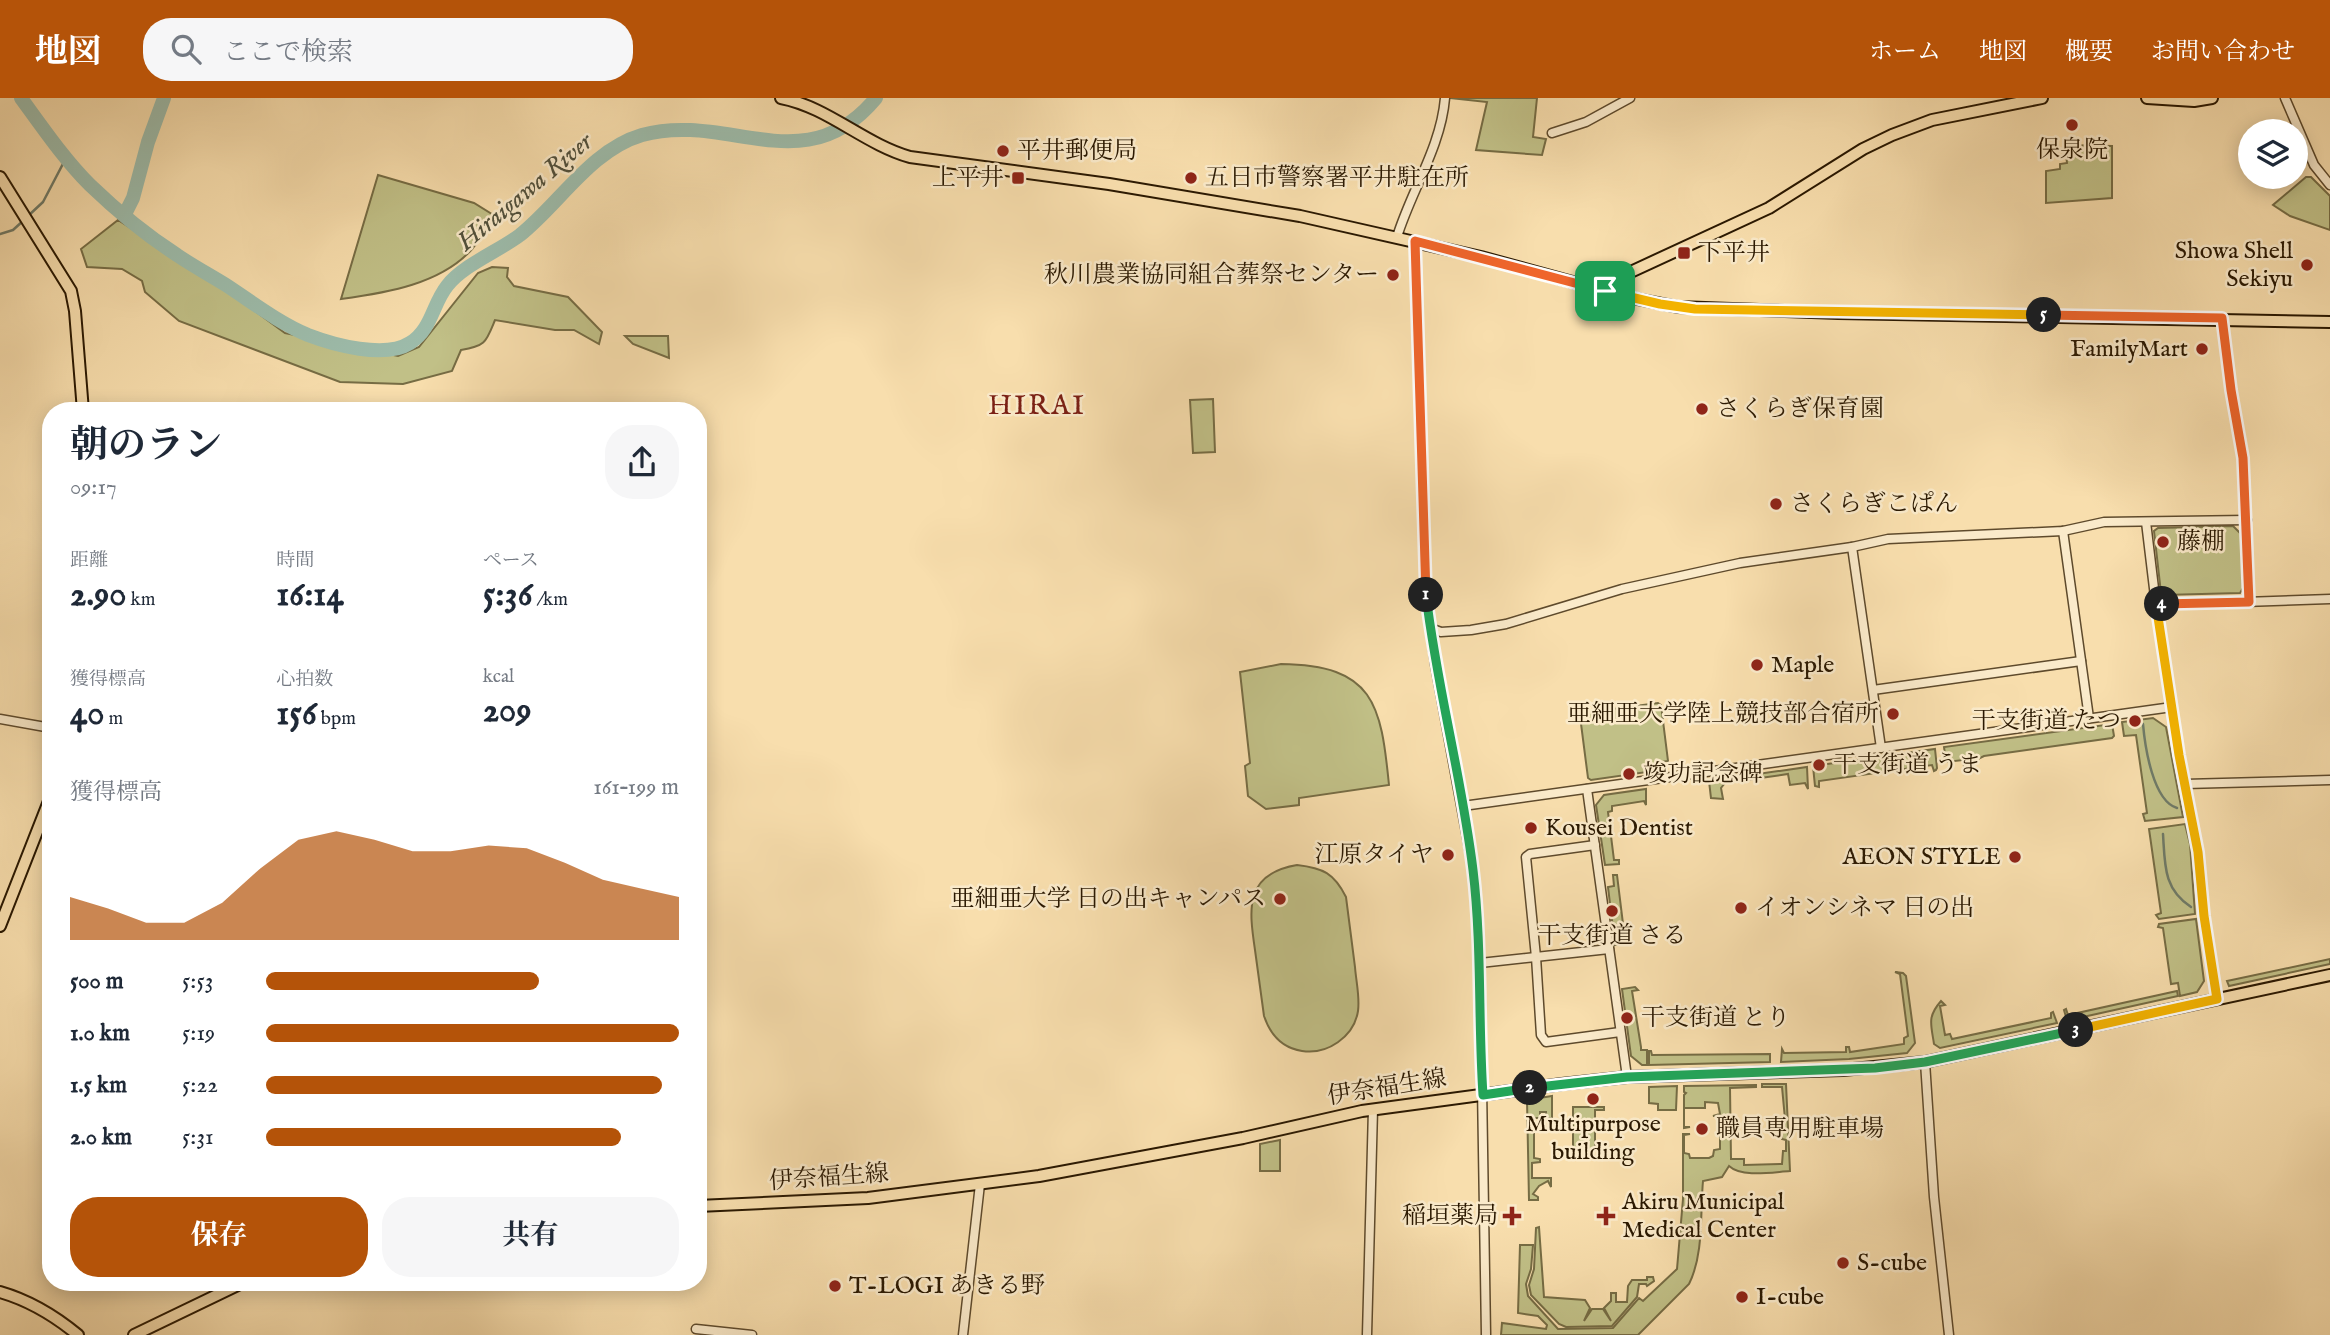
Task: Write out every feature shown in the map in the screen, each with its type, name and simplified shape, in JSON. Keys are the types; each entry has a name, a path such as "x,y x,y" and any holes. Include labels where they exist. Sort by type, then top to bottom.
{"main road":[{"path":"781,98 805,105 895,153 925,160 1200,198 1415,241 1660,304 1695,309 2330,322"},
{"path":"1605,291 1622,275 1769,208 1863,149 1892,135 1932,120 2042,98"},
{"path":"2147,98 2194,101 2212,98"},
{"path":"0,177 71,290 81,402"},
{"path":"0,926 5,898 42,816"},
{"name":"伊奈福生線","path":"707,1206 868,1198 1056,1174 1373,1109 1627,1077 1843,1070 1925,1062 2330,975"},
{"path":"134,1335 225,1291"},
{"path":"0,1292 37,1307 78,1335"}],"street":[{"path":"1397,237 1411,196 1435,143 1445,98"},
{"path":"1552,133 1586,122 1630,98"},
{"path":"2285,98 2309,157 2330,185"},
{"path":"1415,241 1426,595 1473,870 1480,963 1486,1335"},
{"path":"2222,318 2243,458 2249,602"},
{"path":"1430,628 1441,632 1471,631 1506,624 1622,589 1740,563 1899,538 2063,531 2104,522 2247,520"},
{"path":"2146,522 2172,707 2198,852 2204,916 2217,999"},
{"path":"2063,531 2089,718"},
{"path":"1852,547 1881,748"},
{"path":"2156,604 2330,600"},
{"path":"1872,690 2081,661"},
{"path":"1463,806 2172,707"},
{"path":"0,719 42,726"},
{"path":"2185,784 2330,780"},
{"path":"1587,789 1627,1077"},
{"path":"1595,845 1526,856 1543,1040 1546,1042 1620,1032"},
{"path":"1480,963 1609,949"},
{"path":"1925,1062 1934,1197 1949,1335"},
{"path":"1367,1335 1373,1109"},
{"path":"963,1335 980,1184"},
{"path":"696,1329 752,1335"}],"shaded area":[{"path":"1450,98 1537,98 1533,137 1546,139 1542,155 1476,150 1487,102"},
{"path":"2065,145 2112,146 2112,198 2046,203 2046,171 2060,169 2060,164 2067,163"},
{"path":"378,175 474,203 495,216 473,248 446,270 394,290 341,299"},
{"path":"2308,177 2311,177 2330,196 2330,230 2290,216 2273,205 2292,189 2308,189"},
{"path":"118,220 218,284 285,333 398,356 419,347 478,273 492,267 508,268 507,277 514,286 568,297 602,332 599,344 574,330 555,330 495,320 484,342 461,350 452,371 403,384 340,382 179,321 145,292 142,281 122,269 87,267 81,249"},
{"path":"625,336 668,336 669,358 633,344"},
{"path":"1213,399 1215,452 1193,453 1190,400"},
{"path":"2233,526 2241,534 2243,588 2240,593 2161,593 2154,531 2158,528"},
{"path":"1281,664 1312,666 1336,672 1354,681 1367,694 1376,711 1382,732 1389,785 1299,798 1299,805 1266,809 1248,796 1245,766 1250,763 1240,672"},
{"path":"1658,703 1661,705 1668,761 1660,762 1661,770 1591,780 1588,778 1580,716 1582,713"},
{"path":"2153,718 2166,727 2183,817 2145,821 2143,814 2147,813 2136,735 2124,736 2122,722"},
{"path":"2112,724 2112,738 1984,756 1964,766 1963,760 1946,762 1944,747"},
{"path":"1935,749 1937,768 1934,771 1932,765 1819,781 1819,787 1815,786 1813,766"},
{"path":"1807,767 1808,789 1805,783 1790,785 1788,774 1725,783 1721,788 1723,799 1711,798 1709,781"},
{"path":"1646,789 1646,805 1644,801 1612,806 1612,811 1608,812 1614,860 1619,860 1619,864 1605,865 1596,805 1604,795"},
{"path":"2185,824 2190,844 2195,914 2159,919 2156,915 2161,913 2149,829"},
{"path":"1297,865 1327,873 1337,882 1346,897 1358,1011 1345,1036 1321,1050 1302,1051 1288,1047 1273,1034 1264,1016 1252,921 1254,896 1267,876"},
{"path":"1613,875 1617,875 1624,932 1618,933 1620,944 1615,945 1608,887 1614,886"},
{"path":"2196,919 2204,981 2197,992 2180,996 2178,983 2171,984 2163,928 2158,927 2159,924"},
{"path":"2330,959 2330,964 2229,986 2227,981"},
{"path":"1895,972 1906,976 1915,1043 1907,1053 1781,1062 1782,1049 1784,1053 1846,1052 1846,1047 1849,1047 1850,1052 1904,1044 1904,1038 1908,1036 1900,974"},
{"path":"1635,987 1638,990 1632,991 1641,1050 1647,1050 1647,1065 1642,1065 1631,1056 1622,989"},
{"path":"2177,991 2178,996 2083,1017 2081,1013 2066,1017 2064,1010 2066,1009 2068,1015"},
{"path":"1941,1001 1945,1005 1940,1006 1945,1035 1950,1034 1952,1039 2051,1018 2053,1012 2057,1023 1940,1048 1934,1044 1931,1021"},
{"path":"1649,1051 1652,1055 1770,1054 1770,1062 1649,1065"},
{"path":"1762,1084 1786,1084 1790,1171 1750,1173 1729,1166 1722,1177 1703,1181 1699,1247 1689,1284 1638,1335 1501,1335 1502,1323 1546,1329 1547,1325 1538,1316 1518,1313 1520,1245 1533,1245 1531,1269 1526,1284 1528,1296 1558,1329 1613,1328 1639,1298 1643,1301 1677,1269 1683,1199 1683,1134 1690,1134 1684,1135 1684,1153 1689,1154 1690,1158 1709,1158 1713,1156 1714,1150 1720,1149 1720,1116 1713,1116 1720,1114 1718,1103 1705,1102 1705,1108 1684,1108 1684,1086 1756,1085 1730,1088 1731,1159 1744,1159 1744,1165 1782,1164 1786,1140 1782,1139 1782,1120 1785,1119 1782,1087 1762,1087"},
{"path":"1677,1086 1676,1110 1658,1110 1658,1104 1649,1103 1649,1087"},
{"path":"1552,1096 1552,1118 1546,1118 1546,1112 1540,1112 1540,1118 1534,1118 1534,1158 1540,1159 1540,1162 1532,1163 1532,1178 1551,1178 1551,1187 1548,1181 1539,1186 1533,1194 1538,1200 1529,1200 1527,1100"},
{"path":"1573,1107 1604,1107 1604,1110 1595,1110 1595,1147 1601,1150 1573,1150"},
{"path":"1280,1140 1280,1171 1260,1171 1260,1144"},
{"path":"1539,1227 1544,1297 1585,1300 1590,1308 1584,1321 1592,1309 1603,1309 1611,1321 1604,1308 1611,1301 1611,1293 1616,1293 1616,1302 1627,1302 1628,1286 1632,1280 1647,1280 1647,1277 1653,1277 1654,1281 1647,1286 1639,1284 1637,1297 1612,1326 1566,1327 1559,1324 1531,1295 1529,1285 1534,1269 1536,1228"}],"waterway":[{"name":"Hiraigawa River","path":"21,98 80,175 110,204 154,239 297,330 331,343 374,350 400,348 410,343 423,331 442,293 454,278 520,235 592,165 624,142 642,135 674,130 705,131 765,140 793,141 822,137 849,123 876,98"},
{"path":"125,214 133,198 148,142 164,98"},
{"path":"28,216 43,202 66,158"},
{"path":"0,234 13,230 24,220"},
{"path":"2143,724 2148,759 2156,784 2162,795 2177,808"},
{"path":"2163,834 2165,866 2170,884 2191,907"}],"place":[{"name":"保泉院","path":"2072,125"},
{"name":"平井郵便局","path":"1003,151"},
{"name":"上平井","path":"1018,178"},
{"name":"五日市警察署平井駐在所","path":"1191,178"},
{"name":"下平井","path":"1684,253"},
{"name":"Showa Shell Sekiyu","path":"2307,265"},
{"name":"秋川農業協同組合葬祭センター","path":"1393,275"},
{"name":"FamilyMart","path":"2202,349"},
{"name":"さくらぎ保育園","path":"1702,409"},
{"name":"さくらぎこぱん","path":"1776,504"},
{"name":"藤棚","path":"2163,542"},
{"name":"Maple","path":"1757,665"},
{"name":"亜細亜大学陸上競技部合宿所","path":"1893,714"},
{"name":"干支街道 たつ","path":"2135,721"},
{"name":"干支街道 うま","path":"1819,765"},
{"name":"竣功記念碑","path":"1629,774"},
{"name":"Kousei Dentist","path":"1531,828"},
{"name":"江原タイヤ","path":"1448,855"},
{"name":"AEON STYLE","path":"2015,857"},
{"name":"亜細亜大学 日の出キャンパス","path":"1280,899"},
{"name":"イオンシネマ 日の出","path":"1741,908"},
{"name":"干支街道 さる","path":"1612,911"},
{"name":"干支街道 とり","path":"1627,1018"},
{"name":"Multipurpose building","path":"1593,1099"},
{"name":"職員専用駐車場","path":"1702,1129"},
{"name":"稲垣薬局","path":"1512,1216"},
{"name":"Akiru Municipal Medical Center","path":"1606,1216"},
{"name":"S-cube","path":"1843,1263"},
{"name":"T-LOGI あきる野","path":"835,1286"},
{"name":"I-cube","path":"1742,1297"}],"district":[{"name":"HIRAI","path":"1037,406"}],"route":[{"path":"1415,241 1605,291 1695,309 2222,318 2243,458 2249,602 2156,604 2179,755 2193,818 2217,999 1910,1064 1843,1070 1627,1077 1483,1095 1480,963 1473,870 1426,595 1415,241"}]}
